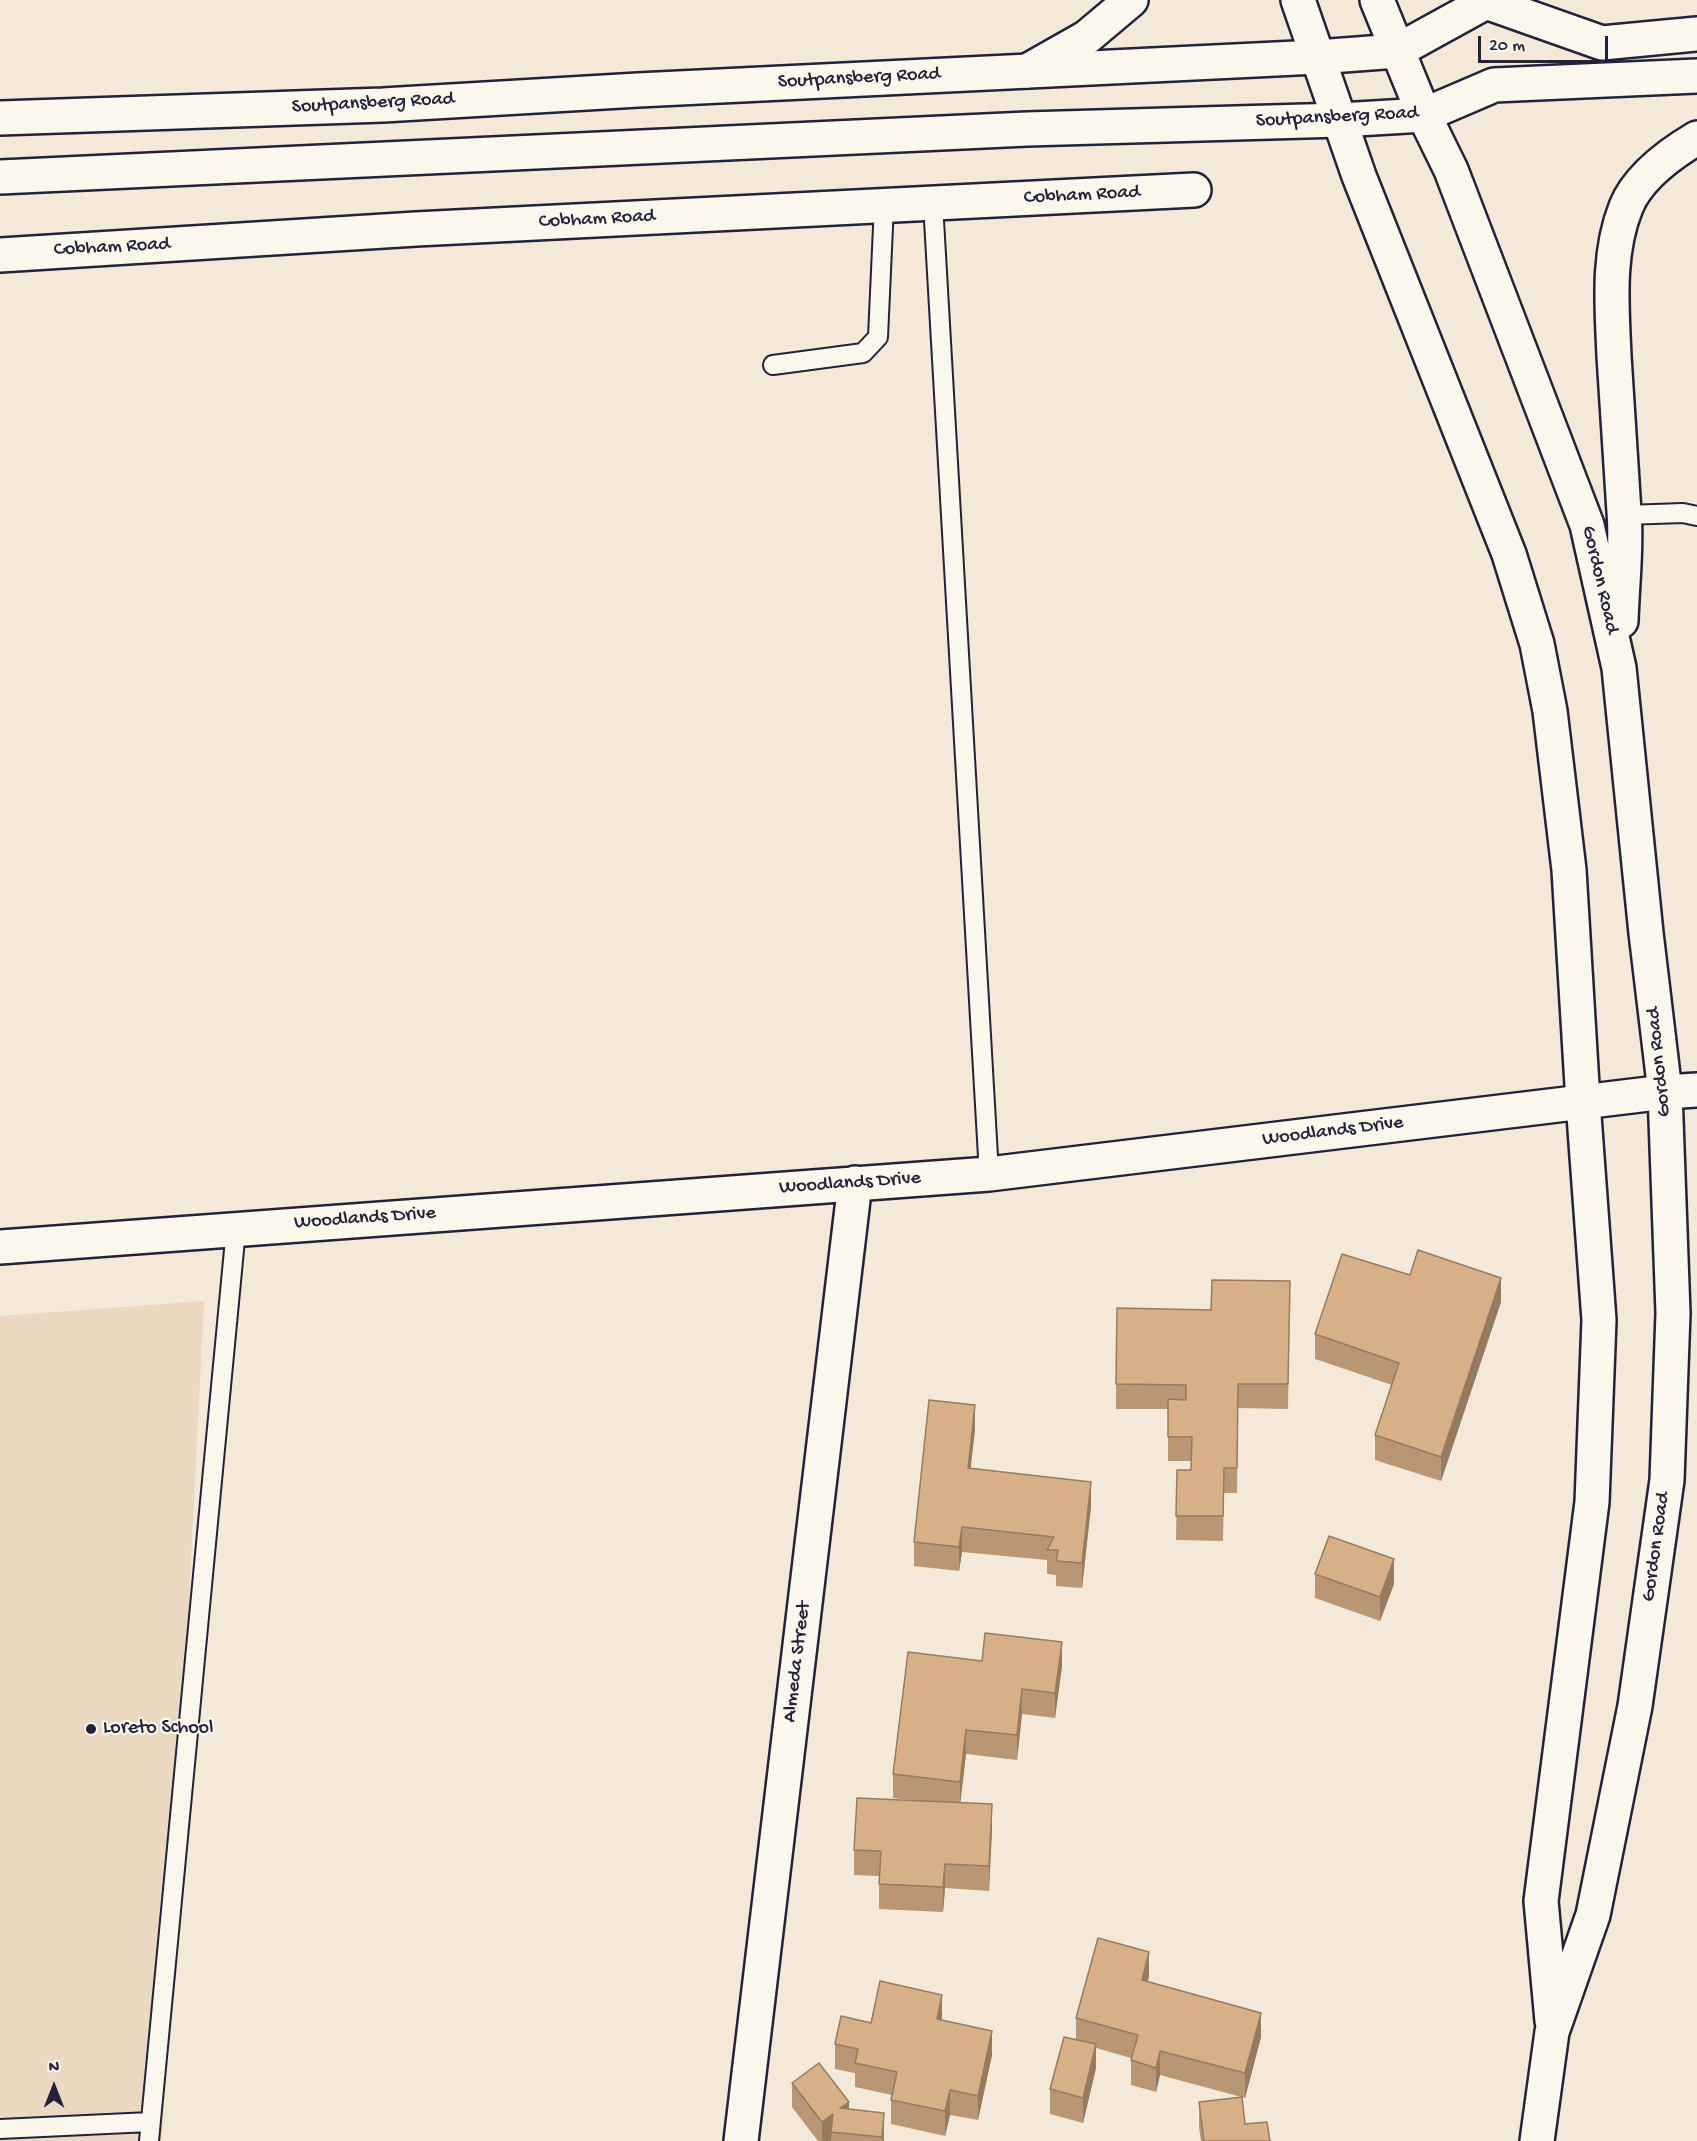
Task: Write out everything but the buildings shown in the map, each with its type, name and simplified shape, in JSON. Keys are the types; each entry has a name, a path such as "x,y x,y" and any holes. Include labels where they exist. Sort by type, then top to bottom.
{"main road":[{"path":"1027,71 1087,37 1131,0"},
{"name":"Gordon Road","path":"1298,0 1359,176 1498,524 1537,644 1550,711 1569,870 1599,1332 1593,1502 1541,1901 1552,2032"},
{"name":"Gordon Road","path":"1377,0 1424,116 1451,170 1587,525 1619,668 1645,921 1681,1091 1667,1480 1635,1706 1593,1915 1552,2032 1537,2141"},
{"name":"Soutpansberg Road","path":"0,118 383,105 1397,51 1486,2 1602,43 1697,34"},
{"name":"Soutpansberg Road","path":"0,177 1027,129 1424,116 1494,85 1697,75"},
{"path":"1619,668 1625,515 1612,316 1612,274 1616,244 1625,208 1631,196 1667,158 1697,138"},
{"name":"Cobham Road","path":"0,255 416,229 1194,190"},
{"name":"Woodlands Drive","path":"0,1247 989,1174 1681,1091"},
{"name":"Almeda Street","path":"741,2141 855,1183"}],"lane":[{"path":"933,203 989,1174"},
{"path":"772,365 862,353 878,337 884,205"},
{"path":"1625,515 1683,513 1697,516"},
{"path":"149,2141 236,1229"},
{"path":"0,2129 150,2122"}],"shaded area":[{"name":"Loreto School","path":"204,1301 162,2141 0,2141 0,1316"}],"place":[{"name":"Loreto School","path":"91,1729"}]}
